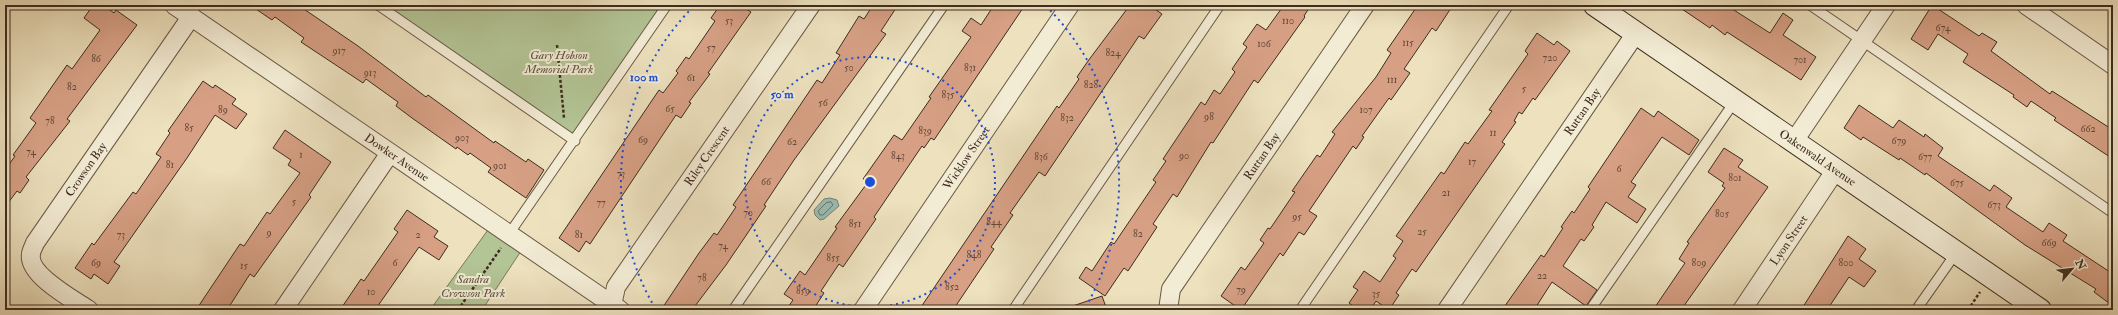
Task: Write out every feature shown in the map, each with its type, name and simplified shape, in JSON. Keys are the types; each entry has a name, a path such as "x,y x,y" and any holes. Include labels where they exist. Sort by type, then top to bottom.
{"street":[{"name":"Dowker Avenue","path":"174,5 510,234 614,308"},
{"name":"Riley Crescent","path":"614,308 616,287 811,5"},
{"name":"Wicklow Street","path":"864,310 1070,5"},
{"name":"Ruttan Bay","path":"1168,310 1170,289 1365,5"},
{"name":"Oakenwald Avenue","path":"1595,5 1794,141 1835,171 2040,310"},
{"path":"1794,141 1886,5"},
{"path":"2026,5 2113,65"},
{"name":"Crowson Bay","path":"89,310 41,277 33,267 30,255 35,243 191,17"},
{"name":"Ruttan Bay","path":"1447,310 1636,33"},
{"path":"283,310 390,152"},
{"name":"Lyon Street","path":"1742,310 1835,171"}],"lane":[{"path":"378,5 575,140"},
{"path":"510,234 667,5"},
{"path":"733,310 944,5"},
{"path":"1013,310 1220,5"},
{"path":"1300,310 1509,5"},
{"path":"1810,5 2113,213"},
{"path":"1590,310 1735,101"},
{"path":"1916,310 1956,253"}],"path":[{"path":"556,45 565,134"},
{"path":"458,310 510,234"}],"green space":[{"name":"Gary Hobson Memorial Park","path":"378,5 667,5 575,141"},
{"name":"Sandra Crowson Park","path":"493,223 525,245 482,310 430,310"}],"water":[{"path":"830,198 837,200 839,206 824,219 820,220 815,215 814,210 824,199"}],"building":[{"path":"93,5 103,5 114,13 116,10 137,25 67,119 70,121 26,177 29,180 20,193 17,191 5,207 5,170 15,156 13,155 36,123 30,118 67,65 72,69 100,30 84,18"},
{"path":"250,5 298,5 358,46 426,97 428,95 494,143 495,141 526,162 528,159 544,170 526,198 488,172 491,168 470,153 468,155 457,147 456,149 412,118 396,106 398,102 366,79 363,83 301,42 304,38 275,17 272,20"},
{"path":"720,5 740,5 751,12 708,73 710,74 689,102 691,103 681,118 676,115 590,244 586,241 579,252 559,238 659,90 663,93 678,73 676,71 686,57 689,59 715,21 711,18"},
{"path":"873,5 898,5 881,31 886,34 794,160 764,205 766,206 726,265 692,310 661,310 699,253 714,233 717,235 736,207 733,205 817,80 822,83 840,55 836,53 859,16 864,19"},
{"path":"994,5 1025,5 934,140 931,138 924,148 922,146 874,217 876,219 843,267 839,264 821,291 824,293 813,310 786,310 793,300 784,294 800,271 805,275 837,228 835,227 868,182 863,179 894,135 902,140 931,98 929,97 971,37 962,31 971,18 981,25"},
{"path":"1130,5 1149,5 1162,14 1144,39 1139,36 1045,176 1039,172 1010,213 1013,215 991,247 994,249 953,310 919,310 1057,106 1059,108 1079,79 1077,77 1088,61"},
{"path":"1284,5 1311,5 1304,16 1305,17 1258,83 1254,80 1213,143 1211,142 1177,197 1173,194 1153,224 1157,227 1128,271 1124,268 1105,296 1079,278 1086,267 1092,271 1111,242 1114,244 1156,182 1153,180 1166,161 1163,159 1201,102 1205,105 1214,90 1220,94 1235,72 1232,69 1247,47 1243,44 1257,24 1266,30"},
{"path":"1418,5 1453,5 1436,31 1432,28 1404,69 1410,73 1391,100 1389,98 1362,136 1364,137 1356,149 1353,146 1309,211 1317,216 1304,235 1299,232 1283,256 1280,253 1241,310 1221,296 1241,267 1245,270 1264,243 1260,240 1268,228 1270,229 1295,192 1292,191 1317,155 1320,157 1335,134 1332,132 1376,77 1391,53 1387,50"},
{"path":"1676,5 1726,5 1770,33 1783,13 1793,20 1783,35 1816,57 1801,80 1727,32 1725,35 1712,25 1710,28"},
{"path":"1932,5 1979,36 1982,33 1997,42 1991,51 2050,94 2052,91 2113,130 2113,159 2054,120 2056,118 2031,101 2027,107 2013,97 2014,95 1963,62 1968,54 1938,34 1928,50 1911,39"},
{"path":"1537,33 1554,45 1557,41 1570,51 1535,100 1533,98 1522,114 1519,112 1514,121 1516,122 1502,142 1505,144 1416,272 1412,269 1396,293 1399,295 1389,310 1376,301 1370,310 1358,310 1349,303 1358,290 1353,287 1364,271 1380,282 1396,258 1393,256 1403,241 1396,236 1441,172 1444,174 1465,142 1468,144 1492,111 1489,110 1528,54 1525,51"},
{"path":"203,81 213,88 215,85 236,99 232,104 247,114 236,129 215,115 187,158 114,262 120,266 108,284 94,274 91,279 75,268 92,243 94,245 133,192 136,194 161,157 156,154 170,133 168,131"},
{"path":"1859,105 1893,128 1899,120 1924,137 1925,134 1943,148 1938,156 1990,191 1994,185 2012,198 2006,207 2043,232 2049,223 2067,235 2063,241 2113,274 2113,306 2094,292 2096,289 2025,245 1926,173 1925,175 1900,158 1899,160 1863,137 1861,140 1844,128"},
{"path":"1641,108 1654,117 1658,111 1699,140 1689,155 1662,137 1631,182 1636,185 1628,197 1646,209 1637,223 1606,202 1592,225 1594,227 1584,241 1581,239 1563,266 1597,290 1586,306 1552,282 1534,310 1502,310 1541,255 1544,257 1563,228 1561,227 1572,211 1574,213 1590,189 1588,187"},
{"path":"285,130 331,162 309,195 311,197 254,277 250,274 227,310 196,310 240,244 244,246 267,212 270,214 300,173 288,165 291,160 273,148"},
{"path":"1724,148 1743,160 1738,167 1768,187 1681,310 1653,310 1685,263 1679,259 1689,243 1687,242 1725,188 1722,186 1724,183 1708,172"},
{"path":"407,210 438,231 434,237 448,246 439,260 419,247 375,310 340,310 361,279 364,281 398,232 394,229"},
{"path":"1848,236 1866,249 1859,259 1876,271 1864,287 1849,277 1827,310 1801,310"},
{"path":"1102,296 1107,310 1067,310 1067,308"}]}
